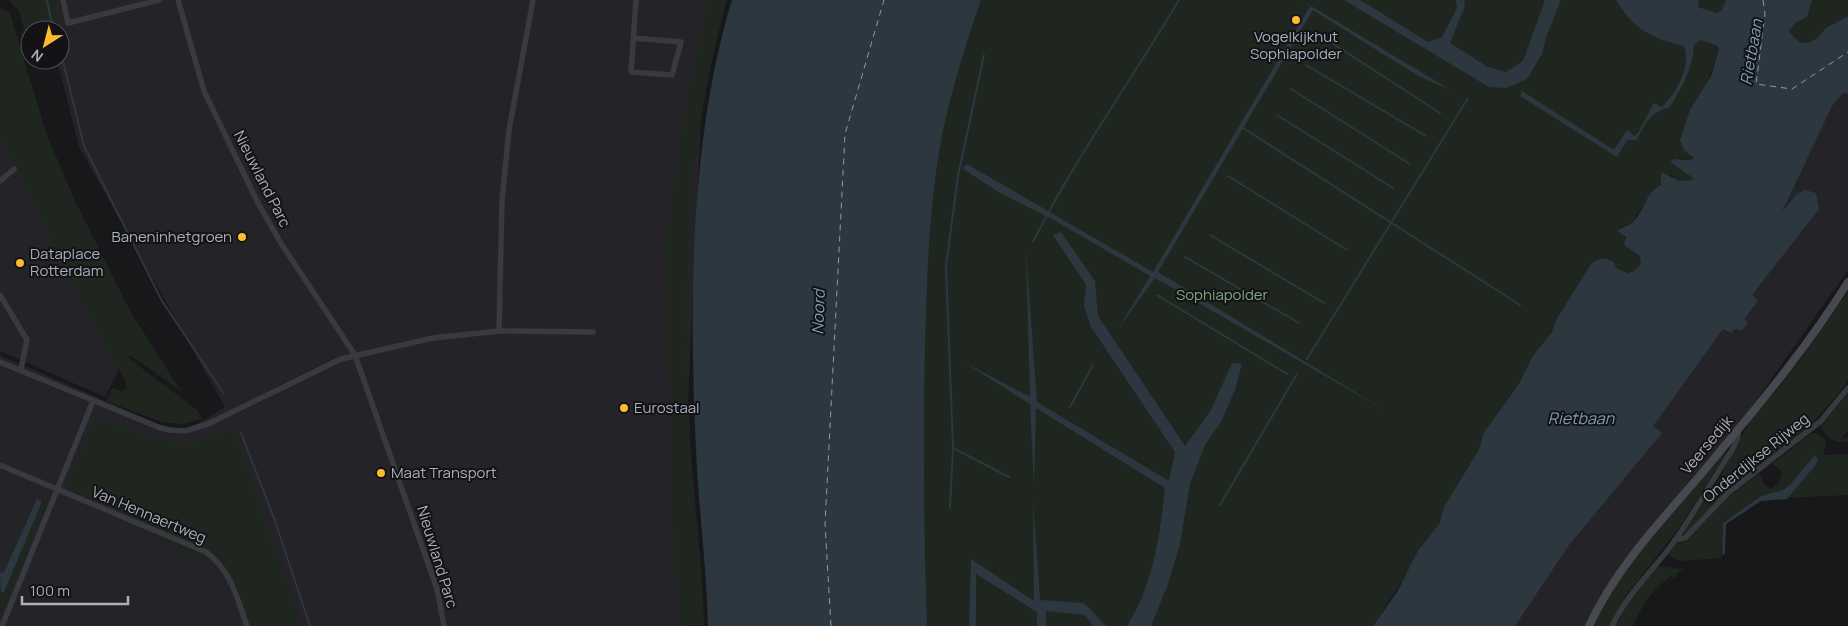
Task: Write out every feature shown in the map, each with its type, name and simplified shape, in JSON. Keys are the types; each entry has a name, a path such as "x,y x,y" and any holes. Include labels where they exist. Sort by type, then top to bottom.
{"main road":[{"name":"Veersedijk","path":"1589,626 1605,594 1631,558 1817,331 1848,282"}],"street":[{"path":"63,0 68,23 159,0"},
{"name":"Nieuwland Parc","path":"178,0 204,91 258,202 282,245 355,355 436,589 444,626"},
{"path":"499,331 502,200 509,130 533,0"},
{"path":"633,38 681,42 672,75 630,72 636,0"},
{"path":"0,181 14,169"},
{"path":"0,296 28,340 21,369"},
{"path":"0,362 169,430 192,430 232,413 341,359 355,355 433,338 499,331 593,332"},
{"name":"Onderdijkse Rijweg","path":"1675,540 1685,538 1728,493 1821,421 1848,388"},
{"path":"2,626 93,401"},
{"name":"Onderdijkse Rijweg","path":"1612,626 1625,602 1675,540 1732,450 1738,437 1738,429"},
{"name":"Van Hennaertweg","path":"0,465 206,552 227,572 247,626"}],"shaded area":[{"path":"43,0 724,0 703,75 688,400 690,626 0,626 0,355 181,434 225,407 79,147 60,70 70,70 70,20 48,20"},
{"path":"1848,60 1848,270 1597,626 1509,626"},
{"path":"0,102 130,347 105,397 0,351"}],"green space":[{"path":"9,0 54,0 57,20 22,20 20,13"},
{"path":"709,0 727,0 703,107 696,161 688,270 687,325 690,434 704,626 681,625 674,556 670,465 666,238 688,91"},
{"name":"Sophiapolder","path":"981,0 1726,0 1721,11 1719,49 1684,150 1694,158 1690,160 1681,158 1671,162 1693,178 1693,181 1680,181 1670,175 1661,177 1662,185 1655,188 1631,224 1621,227 1617,231 1629,241 1639,254 1641,264 1634,271 1627,273 1616,268 1573,295 1556,320 1552,332 1532,357 1519,384 1490,423 1482,437 1479,449 1444,507 1439,524 1373,626 927,626 924,381 932,211 943,131 960,65"},
{"path":"1812,0 1848,0 1848,16 1826,28 1816,39 1808,43 1799,42 1789,33 1795,23 1809,11"},
{"path":"0,9 8,11 11,17 20,46 20,70 27,70 47,135 76,203 130,311 181,391 130,355 128,358 196,409 202,419 183,424 162,422 106,401 112,388 121,391 127,389 124,378 89,316 0,135"},
{"path":"1848,292 1848,380 1844,386 1808,426 1726,493 1689,531 1683,534 1717,482 1753,415 1774,393 1800,360"},
{"path":"1848,393 1848,430 1842,438 1848,438 1847,442 1839,442 1828,437 1821,426"},
{"path":"95,417 155,438 179,443 200,440 233,427 301,626 251,626 238,590 219,569 169,545 117,509 71,490 68,482"},
{"path":"1812,433 1816,433 1826,440 1824,455 1848,454 1848,495 1788,498 1791,484 1783,490 1761,496 1723,523 1721,554 1723,558 1679,561 1669,555 1670,550 1677,543 1686,542 1724,500 1760,473 1764,484 1771,489 1779,483 1782,471 1772,464"},
{"path":"1724,452 1726,453 1682,524 1625,597 1609,626 1594,626 1606,602 1636,557"},
{"path":"49,499 4,608 0,613 0,592 4,592 41,501"},
{"path":"1657,567 1685,570 1678,572 1675,578 1671,576 1653,592 1644,604 1633,626 1616,626 1629,600"}],"water":[{"name":"Noord","path":"732,0 981,0 960,65 943,131 932,212 924,384 927,626 708,626 694,411 693,292 695,232 699,172 707,113 718,55"},
{"path":"1301,0 1451,90 1418,76 1313,10 1158,272 1388,412 1155,278 1118,329 1150,276 1052,219 998,192 962,168 967,164 1153,272 1310,6"},
{"path":"1344,0 1360,0 1428,42 1442,37 1457,8 1456,0 1464,0 1465,6 1450,43 1488,67 1506,72 1523,61 1545,0 1561,0 1546,37 1542,54 1527,79 1506,88 1489,87"},
{"name":"Rietbaan","path":"1616,0 1699,0 1698,7 1716,13 1721,11 1726,0 1812,0 1807,17 1795,23 1789,32 1799,42 1808,43 1816,39 1826,28 1848,16 1848,94 1843,93 1832,106 1782,212 1797,194 1805,190 1816,193 1819,209 1752,295 1758,301 1744,319 1748,323 1742,330 1734,329 1732,333 1723,329 1653,426 1662,433 1569,545 1515,626 1373,626 1397,592 1418,551 1439,524 1444,507 1479,449 1484,432 1519,384 1532,357 1552,332 1556,320 1591,264 1599,259 1608,259 1614,262 1616,268 1627,273 1634,271 1641,264 1640,256 1624,245 1626,237 1617,231 1631,224 1648,197 1661,185 1661,172 1680,181 1693,180 1693,178 1670,162 1674,159 1690,160 1694,158 1684,150 1680,140 1690,110 1711,76 1719,49 1718,46 1701,40 1694,45 1692,62 1683,85 1670,107 1653,115 1646,123 1637,140 1627,140 1617,157 1520,96 1522,91 1614,150 1627,130 1634,136 1638,133 1654,103 1662,107 1677,87 1684,70 1686,54 1684,46 1653,36 1637,26"},
{"path":"1061,232 1095,281 1098,316 1185,446 1211,410 1232,363 1242,364 1235,390 1221,422 1206,443 1190,484 1180,544 1168,584 1151,626 1127,626 1143,594 1154,560 1165,488 1036,408 1034,487 1030,404 962,361 1030,397 1026,250 1037,402 1169,481 1175,452 1091,327 1084,306 1086,285 1053,235"},
{"path":"1815,455 1818,459 1814,467 1787,499 1761,501 1726,524 1725,554 1722,555 1723,523 1761,496 1783,490 1791,484"},
{"path":"37,499 41,501 41,504 4,592 1,593 0,573 4,572"},
{"path":"1033,500 1040,600 1084,603 1106,626 1093,626 1085,615 1046,611 1046,626 1037,626 1037,612 976,574 976,626 969,626 971,559 1034,601"}],"waterway":[{"path":"47,0 51,20"},
{"path":"1033,242 1085,150 1179,0"},
{"path":"1321,36 1440,113"},
{"path":"950,508 953,447 946,266 958,176 984,55"},
{"path":"1306,65 1426,136"},
{"path":"65,70 84,146 162,301 224,394"},
{"path":"1291,89 1410,164"},
{"path":"1307,359 1468,98"},
{"path":"1277,115 1393,188"},
{"path":"1243,128 1520,305"},
{"path":"1228,176 1347,250"},
{"path":"1210,235 1324,303"},
{"path":"1185,257 1299,323"},
{"path":"1157,295 1287,374"},
{"path":"1070,407 1093,365"},
{"path":"1220,505 1297,374"},
{"path":"241,433 274,518 310,626"},
{"path":"953,448 1009,477"}],"ferry route":[{"path":"831,626 825,524 845,134 884,0"},
{"path":"1763,0 1765,14 1756,84 1792,89 1848,52"}],"place":[{"name":"Vogelkijkhut Sophiapolder","path":"1296,20"},
{"name":"Baneninhetgroen","path":"242,237"},
{"name":"Dataplace Rotterdam","path":"20,263"},
{"name":"Eurostaal","path":"624,408"},
{"name":"Maat Transport","path":"381,473"}]}
